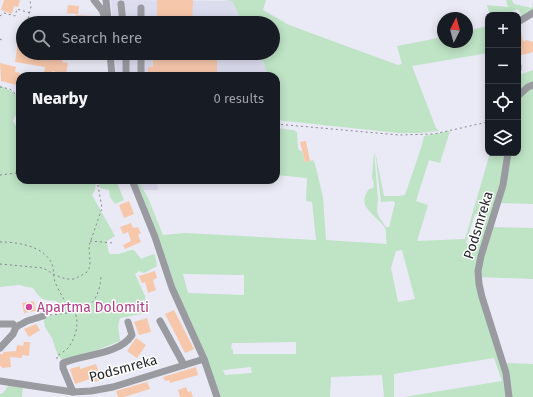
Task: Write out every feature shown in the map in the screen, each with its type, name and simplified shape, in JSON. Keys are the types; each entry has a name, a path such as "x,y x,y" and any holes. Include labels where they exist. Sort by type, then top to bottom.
{"street":[{"path":"94,0 105,16"},
{"path":"106,0 107,16"},
{"path":"121,4 122,16"},
{"path":"141,8 141,16"},
{"path":"521,20 533,12"},
{"path":"111,60 112,72"},
{"path":"126,60 126,72"},
{"path":"141,60 141,72"},
{"path":"521,93 533,85"},
{"name":"Podsmreka","path":"508,156 503,185 480,256 478,271 482,297 506,373 509,397"},
{"path":"134,184 155,237 180,307 204,359 217,397"},
{"path":"0,348 13,334 16,327 27,321 43,316"},
{"path":"160,321 184,365"},
{"path":"73,392 63,368 63,364 65,362 115,348 124,343 132,335 128,322"},
{"path":"0,324 13,324 16,327"},
{"name":"Podsmreka","path":"0,381 73,392 92,391 204,359"}],"path":[{"path":"29,16 31,7 30,0"},
{"path":"0,16 4,13 14,16 17,9 30,13"},
{"path":"0,39 4,41"},
{"path":"0,87 10,89 16,94"},
{"path":"280,124 399,135 434,134 485,123"},
{"path":"0,175 16,173"},
{"path":"0,264 43,268 66,279 74,279 86,273 89,269 90,263 90,241 102,208 98,184"},
{"path":"90,241 114,243"},
{"path":"0,242 23,245 42,251 48,257 53,266 55,281 71,313"},
{"path":"43,316 75,313 85,308 94,300 98,291 101,277"},
{"path":"63,368 59,364 57,356 67,349 74,338 78,322 75,313"}],"shaded area":[{"path":"111,0 232,1 240,16 112,16"},
{"path":"115,60 262,60 267,72 116,72"},
{"path":"138,184 157,184 158,190 140,190"}],"green space":[{"path":"222,0 266,0 263,10 273,16 240,16 232,1"},
{"path":"506,0 512,0 514,4 532,8 533,3 533,11 522,16 518,9 511,12 489,12 487,5 508,7"},
{"path":"280,20 289,25 398,65 402,64 397,46 437,38 437,48 473,48 473,30 485,27 485,54 412,66 436,128 439,131 399,133 280,120 280,72 267,72 262,60 280,60"},
{"path":"533,70 533,83 521,91 521,84 521,74"},
{"path":"0,85 16,94 16,115 13,121 16,126 16,184 96,184 95,190 92,195 115,236 107,241 110,254 119,254 134,250 141,259 153,254 155,255 157,266 144,273 139,271 135,274 145,296 146,309 141,314 120,318 118,326 120,341 92,352 63,360 58,356 52,338 45,327 44,321 46,317 61,313 57,301 43,299 33,288 19,285 0,287"},
{"path":"533,87 533,204 500,203 508,156 521,156 521,97"},
{"path":"280,128 297,132 298,148 302,151 305,162 313,160 315,164 323,197 326,240 387,244 385,227 368,210 364,203 366,194 369,189 373,188 374,185 372,177 374,151 378,199 377,211 386,227 389,227 395,203 393,201 381,202 375,151 384,196 405,195 424,136 450,131 440,163 429,160 416,201 428,205 417,241 465,239 489,156 505,156 502,181 476,266 505,376 508,397 404,397 502,381 494,358 394,374 394,397 384,397 382,375 331,377 330,397 220,397 179,298 158,235 138,184 140,184 148,198 163,235 185,233 316,240 312,202 306,201 307,178 280,175","holes":["475,214 486,217 477,246 475,248 466,243","402,250 415,299 398,302 391,268 396,251","183,274 244,275 244,295 188,293","296,342 296,354 233,354 233,349 231,349 232,343","251,367 252,373 225,375 223,370"]},
{"path":"99,184 118,184 124,200 115,204 110,197 109,190 100,188"},
{"path":"492,227 533,228 533,279 479,277"},
{"path":"506,363 533,364 533,397 511,397"},
{"path":"9,385 23,387 22,397 0,397 0,394 3,393"}],"building":[{"path":"4,0 20,0 18,7 14,6 12,14 1,10"},
{"path":"157,0 193,0 192,16 157,16"},
{"path":"68,5 79,6 78,14 67,13"},
{"path":"521,32 523,41 528,40 533,42 533,52 521,55"},
{"path":"16,55 16,60 62,60 62,62 68,63 66,72 44,72 45,67 15,62"},
{"path":"153,60 217,60 217,72 148,72 148,67 153,67"},
{"path":"0,63 16,67 16,85 1,81"},
{"path":"306,141 310,161 305,162 300,142"},
{"path":"129,201 134,214 124,218 119,205"},
{"path":"131,223 133,228 138,227 141,233 138,235 141,242 125,249 123,245 131,241 128,232 123,234 120,227"},
{"path":"155,271 157,278 153,280 156,290 148,293 145,282 142,283 139,276"},
{"name":"Apartma Dolomiti","path":"34,301 36,311 24,313 22,303"},
{"path":"174,310 194,349 185,353 165,314"},
{"path":"147,318 151,332 139,335 134,322"},
{"path":"36,324 40,330 29,337 24,329"},
{"path":"136,338 146,345 137,358 127,351"},
{"path":"24,342 30,342 29,356 22,355 22,358 10,357 11,367 2,368 0,366 0,354 3,354 3,352 16,351 17,345 23,346"},
{"path":"96,364 101,380 91,383 90,379 75,384 70,369 80,366 80,369"},
{"path":"196,367 198,375 170,383 169,380 165,381 163,377"},
{"path":"147,382 150,389 124,397 118,397 116,391"},
{"path":"186,387 188,392 191,391 193,397 180,397 178,390"}],"place":[{"name":"Apartma Dolomiti","path":"29,307"}]}
